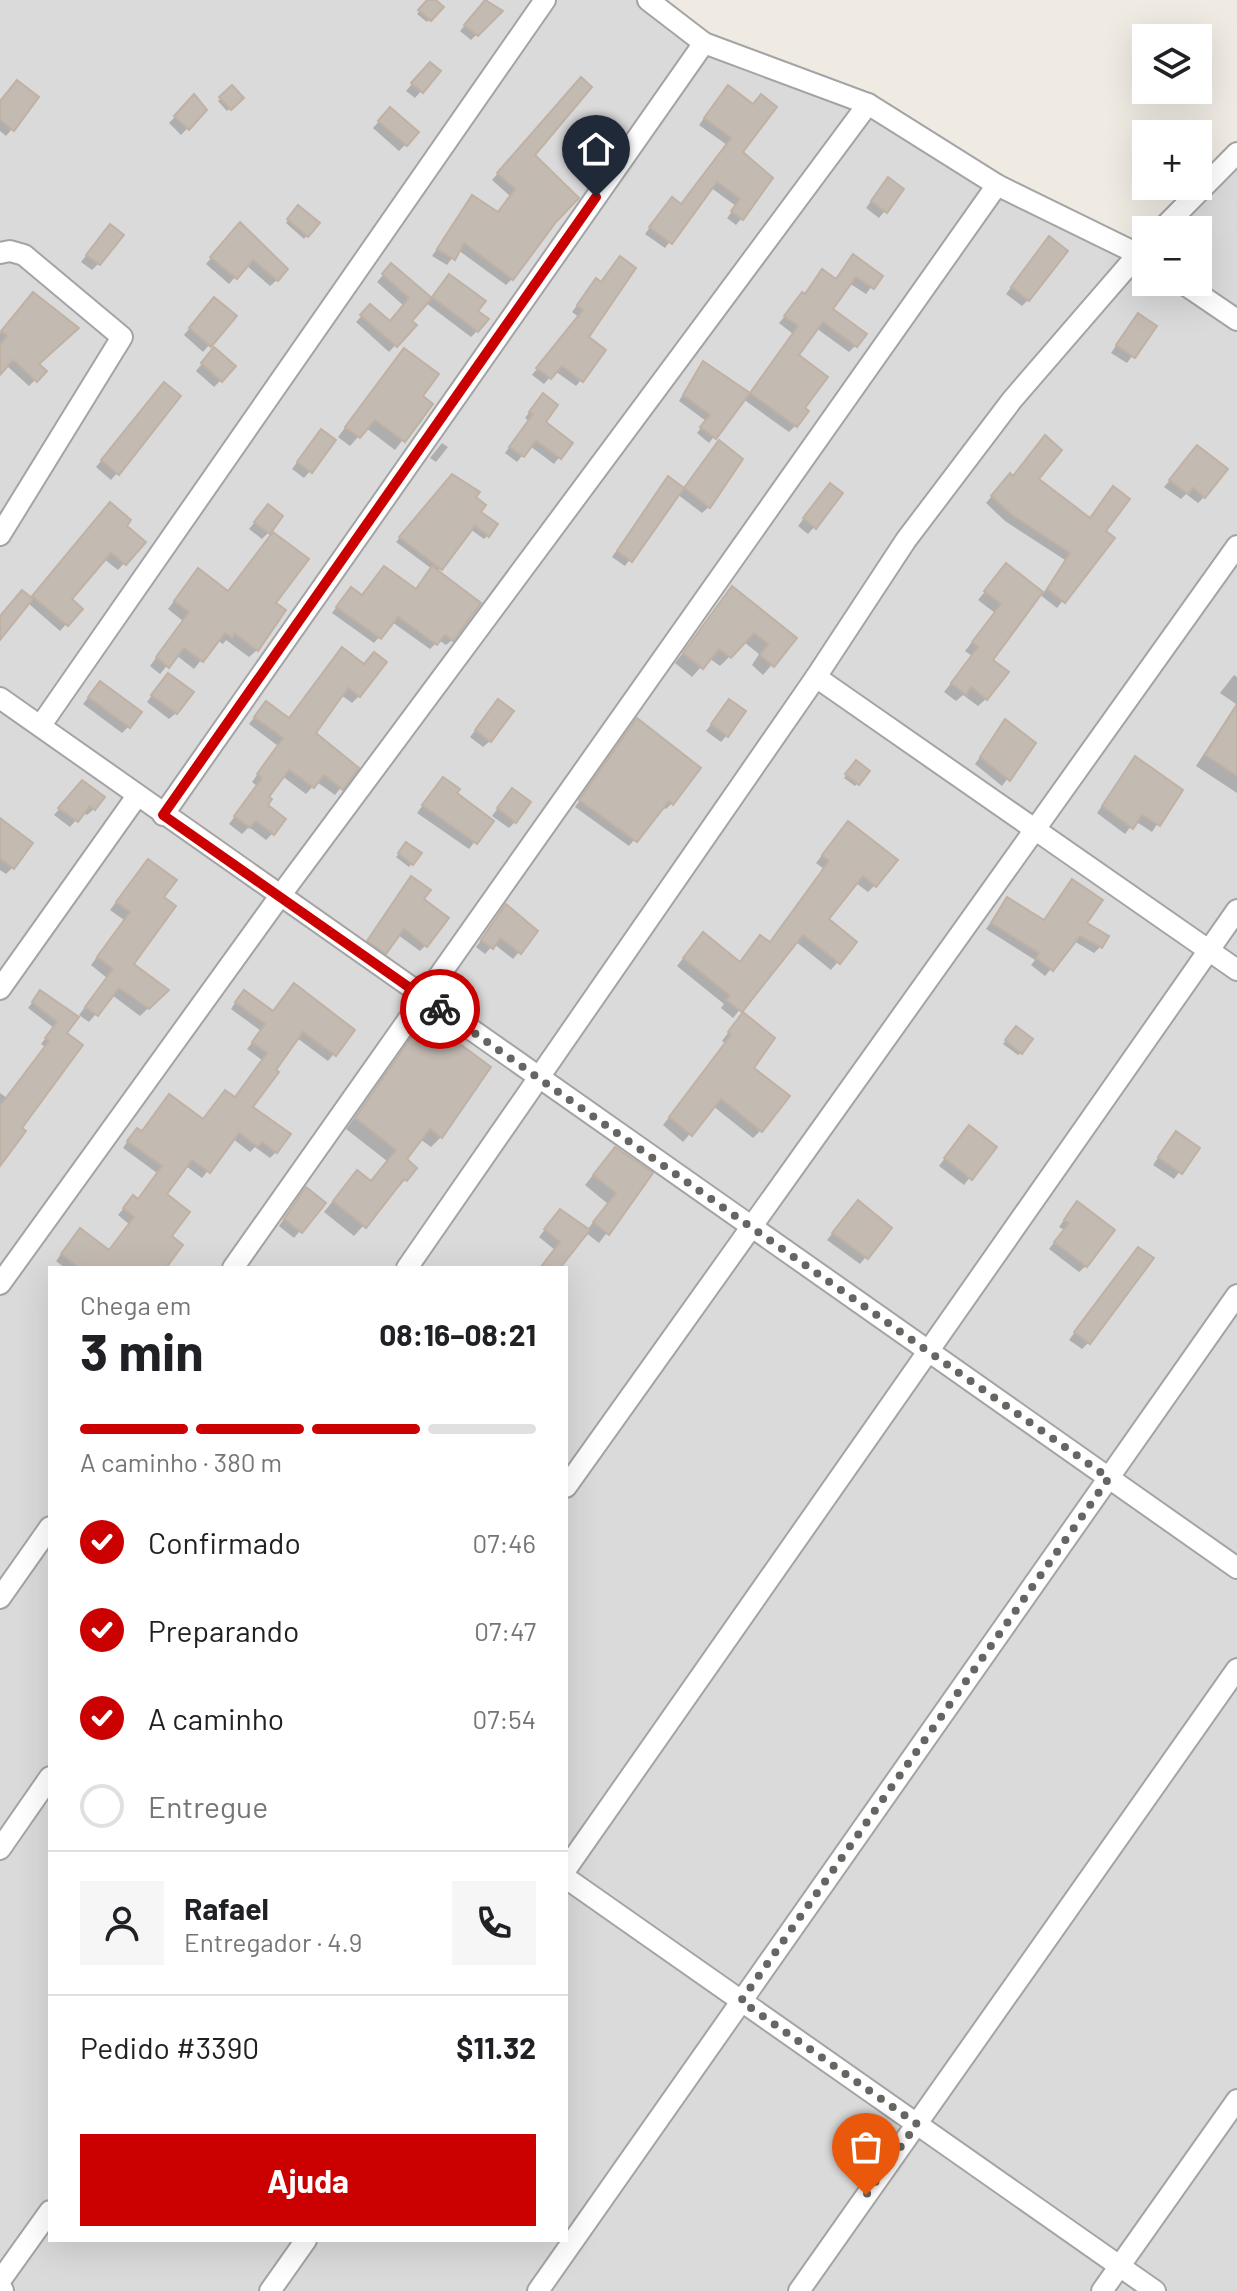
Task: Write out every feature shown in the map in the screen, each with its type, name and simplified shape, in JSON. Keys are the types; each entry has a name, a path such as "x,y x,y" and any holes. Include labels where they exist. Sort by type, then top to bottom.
{"street":[{"path":"41,725 545,0"},
{"path":"648,0 704,43 868,104 997,185 1132,247"},
{"path":"163,815 704,43"},
{"path":"0,1284 280,896 868,104"},
{"path":"1175,216 1237,153"},
{"path":"234,1266 997,185"},
{"path":"0,253 10,251 24,255 122,337 0,535"},
{"path":"408,1266 816,677 906,540 1002,412 1132,266"},
{"path":"1202,296 1237,320"},
{"path":"568,1484 1237,546"},
{"path":"816,677 1237,970"},
{"path":"0,698 1237,1568"},
{"path":"0,989 137,796"},
{"path":"568,1866 1237,910"},
{"path":"538,2291 1237,1295"},
{"path":"0,1598 48,1530"},
{"path":"799,2291 1237,1669"},
{"path":"0,1849 48,1780"},
{"path":"568,1879 1155,2291"},
{"path":"1102,2291 1237,2100"},
{"path":"0,2281 48,2214"},
{"path":"270,2291 305,2242"}],"shaded area":[{"path":"0,0 648,0 704,43 868,104 1132,250 1132,296 1212,296 1212,216 1175,216 1191,200 1212,200 1212,178 1237,153 1237,2291 0,2291"}],"building":[{"path":"427,0 436,0 444,7 431,21 418,10"},
{"path":"485,0 503,11 478,36 464,25"},
{"path":"430,62 441,71 423,93 411,83"},
{"path":"581,77 592,87 535,155 579,198 556,222 513,280 464,243 455,260 437,249 472,195 498,212 515,189 497,173"},
{"path":"17,80 39,97 14,131 0,120 0,101"},
{"path":"232,85 244,98 231,110 219,97"},
{"path":"728,85 753,104 761,94 777,107 743,152 773,178 743,220 731,211 740,199 717,182 672,244 649,227 672,197 681,204 731,138 704,118"},
{"path":"194,94 207,110 189,130 174,116"},
{"path":"390,107 419,132 407,146 378,121"},
{"path":"888,177 904,189 887,213 871,201"},
{"path":"298,205 320,223 308,237 287,219"},
{"path":"240,222 288,269 278,281 253,260 237,279 210,257"},
{"path":"110,224 124,235 100,265 86,255"},
{"path":"1049,236 1068,251 1029,301 1011,287"},
{"path":"853,254 883,276 874,289 856,277 833,309 867,334 857,347 823,322 799,355 828,377 805,408 809,411 797,427 750,393 798,326 784,316 802,292 805,294 822,269 836,279"},
{"path":"620,256 636,268 589,337 606,350 583,382 562,366 551,379 536,368 583,310 577,305 596,278 601,282"},
{"path":"391,263 432,298 412,321 417,325 397,347 360,315 370,304 390,321 409,298 382,274"},
{"path":"449,274 486,301 478,311 489,319 478,332 432,297"},
{"path":"33,292 79,328 39,364 47,371 37,382 13,360 0,375 0,345 7,336 1,331"},
{"path":"214,297 237,316 211,347 189,328"},
{"path":"1138,313 1157,326 1135,358 1116,345"},
{"path":"214,347 236,366 222,382 201,363"},
{"path":"404,348 439,374 423,396 433,404 405,442 375,420 360,438 345,427"},
{"path":"703,361 750,393 716,439 700,427 710,415 683,395"},
{"path":"164,382 181,396 119,475 101,460"},
{"path":"543,393 558,405 546,422 573,443 561,459 536,441 524,457 509,447 533,414 529,412"},
{"path":"321,429 336,440 312,473 297,462"},
{"path":"1045,435 1062,450 1039,479 1090,518 1113,486 1130,499 1106,531 1115,538 1065,603 1047,589 1070,553 1012,515 991,496 1010,473 1013,476"},
{"path":"719,440 743,459 710,508 684,488"},
{"path":"1197,445 1228,469 1205,498 1193,488 1188,494 1169,480"},
{"path":"452,474 480,492 476,497 486,505 481,512 498,524 489,537 475,526 442,570 399,537"},
{"path":"668,476 684,488 632,562 617,551"},
{"path":"830,483 843,493 816,529 803,518"},
{"path":"110,502 131,520 127,526 146,542 126,565 111,553 72,599 83,609 68,626 32,596"},
{"path":"268,504 283,516 270,534 254,522"},
{"path":"273,532 309,559 276,603 286,610 258,651 235,634 232,638 225,633 203,662 184,648 169,668 156,657 189,612 174,601 198,568 228,591"},
{"path":"1006,563 1043,592 993,660 1009,672 987,700 971,687 966,695 951,683 978,647 972,642 1001,604 984,591"},
{"path":"384,566 416,589 432,566 481,603 453,641 445,635 437,645 398,617 381,639 336,607 351,587 362,595"},
{"path":"732,586 797,638 774,667 760,655 768,644 754,633 731,658 719,649 703,669 683,653"},
{"path":"22,590 33,599 0,640 0,616"},
{"path":"342,647 364,664 374,652 387,662 360,697 348,688 316,733 359,768 343,790 324,775 314,788 289,770 269,797 272,799 268,805 286,819 274,835 256,821 250,828 234,816 262,778 257,774 283,738 254,717 266,701 289,718"},
{"path":"168,673 194,692 177,714 151,695"},
{"path":"100,681 142,712 130,728 88,697"},
{"path":"498,699 514,711 491,742 475,730"},
{"path":"729,699 746,711 728,737 711,724"},
{"path":"1237,705 1237,776 1205,755"},
{"path":"637,718 701,768 673,805 669,801 637,842 579,800"},
{"path":"1005,719 1036,743 1010,781 980,757"},
{"path":"1135,756 1183,790 1160,826 1142,815 1133,829 1102,806"},
{"path":"856,760 870,771 859,785 845,774"},
{"path":"443,777 460,789 457,793 494,821 477,844 422,805"},
{"path":"82,780 105,797 95,810 90,806 78,822 58,808"},
{"path":"512,788 531,802 516,823 497,808"},
{"path":"0,818 33,843 14,869 0,859"},
{"path":"848,821 898,860 876,887 863,876 829,919 857,942 840,964 803,935 742,1012 726,1000 730,996 683,958 703,932 740,962 760,935 770,942 829,861 822,855"},
{"path":"406,842 422,853 413,865 398,853"},
{"path":"148,859 177,880 164,897 176,906 134,964 169,990 149,1009 119,988 98,1016 85,1007 113,969 97,957 130,912 116,902"},
{"path":"411,876 431,890 424,899 449,918 427,947 404,929 386,954 367,941"},
{"path":"1072,879 1103,900 1087,923 1109,936 1102,948 1080,936 1053,971 1036,958 1039,953 991,923 1007,897 1044,920"},
{"path":"506,904 538,931 521,954 500,938 493,949 481,940"},
{"path":"294,983 355,1030 336,1056 303,1032 276,1070 279,1072 253,1107 291,1134 277,1153 262,1142 258,1147 239,1133 210,1173 192,1160 167,1194 190,1212 172,1236 183,1245 167,1266 76,1266 61,1254 80,1228 109,1250 134,1217 123,1208 133,1195 138,1199 162,1166 127,1141 137,1128 142,1131 169,1094 203,1119 225,1090 235,1097 267,1053 252,1042 265,1024 235,1002 244,990 273,1011"},
{"path":"40,990 79,1017 67,1033 83,1045 22,1128 26,1131 0,1166 0,1106 49,1041 45,1038 57,1022 32,1002"},
{"path":"743,1012 775,1038 754,1068 790,1096 762,1132 721,1099 692,1136 669,1117 731,1035 728,1032"},
{"path":"425,1018 491,1067 442,1138 430,1129 407,1159 417,1168 407,1181 404,1179 366,1228 333,1201 357,1170 371,1181 396,1150 355,1118"},
{"path":"1016,1026 1033,1039 1022,1054 1005,1040"},
{"path":"969,1125 997,1147 972,1180 944,1158"},
{"path":"1176,1131 1200,1148 1182,1174 1158,1157"},
{"path":"615,1147 653,1173 609,1235 593,1222 616,1193 593,1175"},
{"path":"306,1187 326,1203 302,1233 284,1219"},
{"path":"858,1200 892,1228 868,1259 832,1233"},
{"path":"1077,1201 1115,1230 1087,1267 1054,1242 1069,1223 1064,1220"},
{"path":"560,1209 590,1230 562,1266 542,1266 560,1242 544,1229"},
{"path":"1138,1247 1154,1258 1090,1344 1074,1332"}],"way so far":[{"path":"440,1009 1109,1478 741,2001 917,2124 866,2195"}],"route":[{"path":"440,1009 163,815 596,197"}]}
